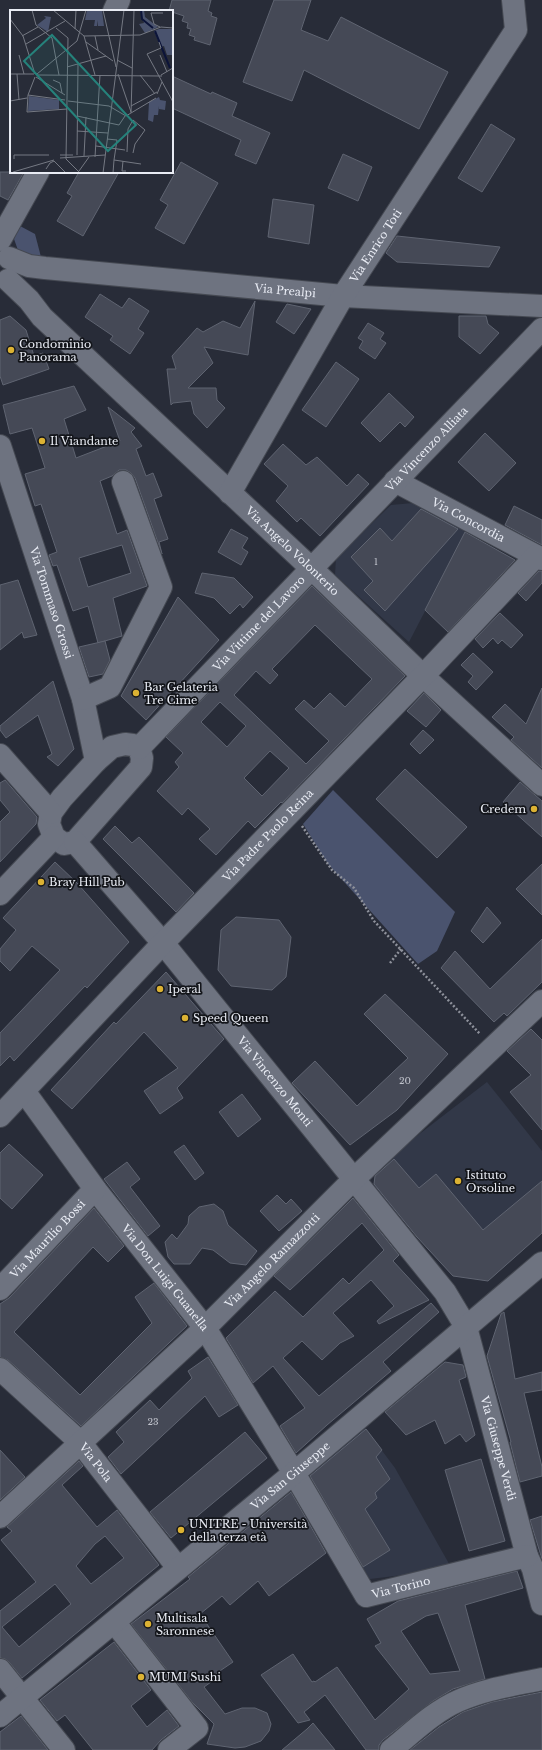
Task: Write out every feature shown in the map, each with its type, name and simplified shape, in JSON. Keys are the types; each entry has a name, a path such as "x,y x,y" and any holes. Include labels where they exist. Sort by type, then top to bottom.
{"street":[{"path":"114,10 119,0"},
{"name":"Via Enrico Toti","path":"230,493 343,296 516,30 513,0"},
{"path":"4,268 38,173"},
{"name":"Via Prealpi","path":"4,268 29,266 343,296 542,306"},
{"name":"Via Angelo Volonterio","path":"4,268 42,317 311,568 423,676 542,785"},
{"name":"Via Vincenzo Alliata","path":"311,568 542,329"},
{"name":"Via Tommaso Grossi","path":"0,446 82,699 96,761"},
{"name":"Via Concordia","path":"395,481 539,557"},
{"path":"82,699 110,687 160,588 123,482"},
{"name":"Via Padre Paolo Reina","path":"0,1116 292,810 539,557"},
{"name":"Via Vittime del Lavoro","path":"139,748 311,568"},
{"path":"125,744 133,745 139,748 142,758 141,767 75,842 64,844 54,836 49,824 51,813 62,798 96,761 112,747 125,744"},
{"path":"0,755 51,813"},
{"path":"0,894 54,836"},
{"name":"Via Vincenzo Monti","path":"75,842 163,944 354,1179 445,1292 466,1327"},
{"name":"Via Angelo Ramazzotti","path":"0,1517 205,1328 354,1179 542,1001"},
{"name":"Via Don Luigi Guanella","path":"24,1090 95,1189 205,1328 294,1473"},
{"name":"Via Maurilio Bossi","path":"0,1289 95,1189"},
{"name":"Via San Giuseppe","path":"0,1716 294,1473 542,1263"},
{"name":"Via Giuseppe Verdi","path":"466,1327 534,1565 542,1604"},
{"name":"Via Pola","path":"0,1369 80,1442 178,1568"},
{"name":"Via Torino","path":"294,1473 366,1596 534,1565"},
{"path":"114,1622 197,1728 169,1750"},
{"path":"0,1670 64,1750"},
{"path":"391,1750 424,1723 457,1702 482,1691 542,1678"}],"path":[{"path":"292,810 311,841 332,870 354,888 374,921 493,1047"},
{"path":"390,963 401,949"}],"shaded area":[{"path":"20,226 35,234 41,257 19,253 14,239"},
{"path":"413,503 467,530 409,642 335,575 336,558 391,505"},
{"path":"333,790 455,912 437,951 418,964 328,864 303,824"},
{"name":"Istituto Orsoline","path":"487,1082 542,1151 542,1233 488,1281 453,1276 373,1187 376,1175 409,1142"},
{"path":"365,1428 395,1468 452,1569 370,1579 304,1478"}],"building":[{"path":"172,0 211,0 208,11 212,13 211,16 217,18 210,45 194,40 195,37 189,35 191,29 187,28 188,23 182,21 184,16 173,12 173,10 169,10"},
{"path":"274,0 311,0 301,30 328,41 341,17 448,72 419,129 304,70 292,101 243,82"},
{"path":"173,76 211,94 212,92 237,103 232,116 270,133 256,164 235,155 241,140 173,108"},
{"path":"491,124 515,139 482,192 458,178"},
{"path":"343,154 372,167 358,201 328,188"},
{"path":"181,162 218,183 184,244 155,228 168,205 160,200"},
{"path":"0,172 23,173 8,200 0,196"},
{"path":"78,173 118,173 83,236 57,221 72,196 67,193"},
{"path":"273,199 314,205 309,244 268,237"},
{"path":"397,236 500,247 489,267 397,262 386,253"},
{"path":"100,294 122,308 129,298 149,311 138,329 144,333 130,354 110,340 113,336 85,317"},
{"path":"255,301 248,355 204,347 213,363 188,388 216,388 217,400 225,408 207,428 194,414 191,401 173,403 171,405 167,369 176,369 172,356 197,328 203,332 223,321 240,328"},
{"path":"287,304 311,309 294,334 276,322"},
{"path":"10,316 26,330 34,356 43,353 49,369 3,385 0,376 0,320"},
{"path":"459,316 486,316 488,324 499,333 480,354 459,337"},
{"path":"368,323 384,333 380,339 386,343 375,359 359,348 363,341 358,338"},
{"path":"336,362 359,379 326,427 302,410"},
{"path":"74,386 86,410 64,419 76,458 120,441 108,407 135,428 131,432 142,446 136,449 146,476 153,473 162,496 154,499 168,539 159,542 162,554 135,478 131,473 126,470 119,470 112,476 100,481 117,534 127,530 147,586 113,598 122,636 98,643 88,606 73,611 57,565 53,566 49,555 57,552 41,504 35,506 25,474 45,468 32,428 10,434 3,405","holes":["122,545 131,573 88,587 79,558"]},
{"path":"389,393 414,417 405,427 400,422 380,442 361,423"},
{"path":"485,433 516,463 489,491 458,462"},
{"path":"283,444 306,465 317,457 347,486 358,474 369,484 320,536 301,518 297,522 276,501 288,486 264,464"},
{"path":"514,506 542,520 542,545 505,525"},
{"path":"421,509 458,529 385,611 364,590 373,581 351,557 380,528 392,541"},
{"path":"231,529 248,538 242,548 248,552 241,565 218,552"},
{"path":"465,532 515,560 448,632 425,610"},
{"path":"539,571 542,571 542,583 526,601 518,593"},
{"path":"202,573 234,578 253,597 243,608 240,604 230,614 214,598 195,593"},
{"path":"18,580 37,635 24,638 22,632 0,650 0,585"},
{"path":"312,586 405,676 282,803 281,802 255,828 248,821 216,855 199,839 210,829 188,808 182,815 157,791 179,767 175,762 183,753 166,737","holes":["315,625 372,679 345,707 330,693 314,709 304,700 295,709 329,741 306,764 234,695 256,671 270,684 278,675 272,669","220,702 246,726 227,747 201,722","270,751 289,768 262,796 244,778"]},
{"path":"178,597 219,640 146,720 121,696"},
{"path":"500,613 523,635 511,648 502,640 498,644 493,638 483,648 475,639"},
{"path":"105,641 110,660 103,674 89,677 79,647"},
{"path":"473,653 493,672 476,690 468,682 473,676 461,665"},
{"path":"53,681 74,749 58,766 47,757 52,754 38,715 6,738 0,730 0,726"},
{"path":"542,688 542,768 511,740 514,737 492,717 505,704 526,724"},
{"path":"424,693 441,710 426,727 407,711"},
{"path":"423,730 434,740 420,754 410,744"},
{"path":"405,769 467,827 437,858 376,799"},
{"path":"5,780 37,817 36,824 0,862 0,822 10,812 0,800 0,783"},
{"path":"520,782 542,801 542,837 503,802"},
{"path":"115,826 132,843 139,837 194,893 176,912 103,839"},
{"path":"55,862 77,883 129,942 87,988 85,986 14,1061 10,1056 0,1066 0,1033 60,970 32,946 10,971 0,961 0,949 16,930 3,918"},
{"path":"542,864 542,915 516,889"},
{"path":"487,907 501,923 483,943 471,931"},
{"path":"236,917 279,920 291,937 286,977 272,990 231,986 218,970 221,930"},
{"path":"542,939 542,982 507,1016 504,1013 494,1022 441,968 455,951 490,989"},
{"path":"166,972 224,1039 177,1088 183,1098 160,1114 144,1091 178,1068 144,1032 72,1109 51,1090 114,1022 116,1024"},
{"path":"385,994 448,1054 397,1110 350,1145 292,1083 315,1061 357,1106 408,1058 364,1014"},
{"path":"531,1029 542,1040 542,1130 510,1092 531,1075 507,1051"},
{"path":"242,1094 261,1119 238,1137 219,1112"},
{"path":"9,1144 43,1175 12,1209 0,1198 0,1153"},
{"path":"184,1145 204,1173 195,1180 174,1152"},
{"path":"394,1159 419,1188 436,1174 483,1230 542,1181 542,1233 488,1281 453,1276 417,1237 374,1184 375,1176"},
{"path":"127,1162 140,1179 130,1187 160,1226 148,1236 104,1179"},
{"path":"277,1195 286,1204 291,1199 302,1211 279,1231 260,1211"},
{"path":"353,1198 399,1255 393,1261 429,1300 379,1324 377,1321 394,1306 371,1280 333,1313 354,1336 340,1343 322,1360 302,1341 283,1358 319,1396 431,1303 439,1312 383,1362 391,1371 296,1453 280,1426 305,1408 273,1366 253,1383 226,1338 275,1291 303,1317 343,1278 349,1284 384,1250 362,1223 290,1290 274,1276"},
{"path":"214,1204 223,1211 228,1225 257,1251 246,1265 230,1263 213,1250 202,1248 190,1264 174,1264 168,1257 165,1242 172,1234 177,1239 188,1224 189,1216 199,1207"},
{"path":"94,1208 124,1246 108,1262 93,1247 14,1332 80,1395 152,1323 135,1297 154,1283 187,1326 81,1426 8,1360 0,1357 0,1304 9,1298"},
{"path":"504,1312 515,1379 542,1372 542,1390 524,1393 542,1467 542,1476 520,1482 511,1442 487,1356 501,1314"},
{"path":"208,1357 238,1405 219,1417 205,1396 121,1474 108,1457 124,1442 116,1432 150,1400 159,1410 192,1378 188,1371"},
{"path":"445,1362 463,1365 466,1377 459,1380 475,1435 466,1442 460,1434 445,1444 435,1420 406,1435 385,1412"},
{"path":"366,1429 382,1450 376,1457 390,1479 375,1493 377,1498 365,1509 390,1550 363,1567 310,1476"},
{"path":"245,1432 267,1458 171,1538 150,1512"},
{"path":"0,1450 25,1477 0,1500"},
{"path":"481,1459 505,1541 469,1551 445,1470"},
{"path":"79,1461 83,1466 62,1485 97,1527 117,1510 159,1565 22,1678 9,1662 0,1658 0,1611 36,1582 1,1540 12,1531 7,1527","holes":["105,1536 124,1558 91,1584 76,1566 95,1544","55,1584 71,1604 19,1647 2,1627"]},
{"path":"291,1492 326,1553 269,1596 258,1581 230,1605 222,1596 200,1614 233,1662 208,1679 211,1682 204,1687 225,1714 242,1708 255,1708 267,1713 271,1724 269,1731 261,1741 245,1747 235,1748 207,1744 214,1724 192,1702 131,1624 190,1579 188,1577"},
{"path":"542,1516 542,1559 530,1520"},
{"path":"517,1571 523,1588 465,1605 485,1679 453,1689 433,1701 383,1740 379,1745 379,1750 366,1750 325,1695 304,1712 310,1720 298,1723 261,1675 293,1654 312,1682 315,1682 337,1667 375,1720 409,1689 375,1646 381,1643 367,1619 398,1601","holes":["438,1613 460,1671 430,1674 401,1631 426,1616"]},
{"path":"114,1642 151,1690 131,1706 147,1727 167,1710 179,1726 161,1740 152,1750 93,1750 65,1715 57,1721 40,1700"},
{"path":"542,1692 542,1750 410,1750 439,1727 463,1712 492,1702"},
{"path":"21,1716 48,1750 0,1750 0,1732"},
{"path":"313,1723 335,1750 282,1750 307,1729"}],"place":[{"name":"Condominio Panorama","path":"11,350"},
{"name":"Il Viandante","path":"42,441"},
{"name":"Bar Gelateria Tre Cime","path":"136,693"},
{"name":"Credem","path":"534,809"},
{"name":"Bray Hill Pub","path":"41,882"},
{"name":"Iperal","path":"160,989"},
{"name":"Speed Queen","path":"185,1018"},
{"name":"Istituto Orsoline","path":"458,1181"},
{"name":"UNITRE - Università della terza età","path":"181,1530"},
{"name":"Multisala Saronnese","path":"148,1624"},
{"name":"MUMI Sushi","path":"141,1677"}]}
